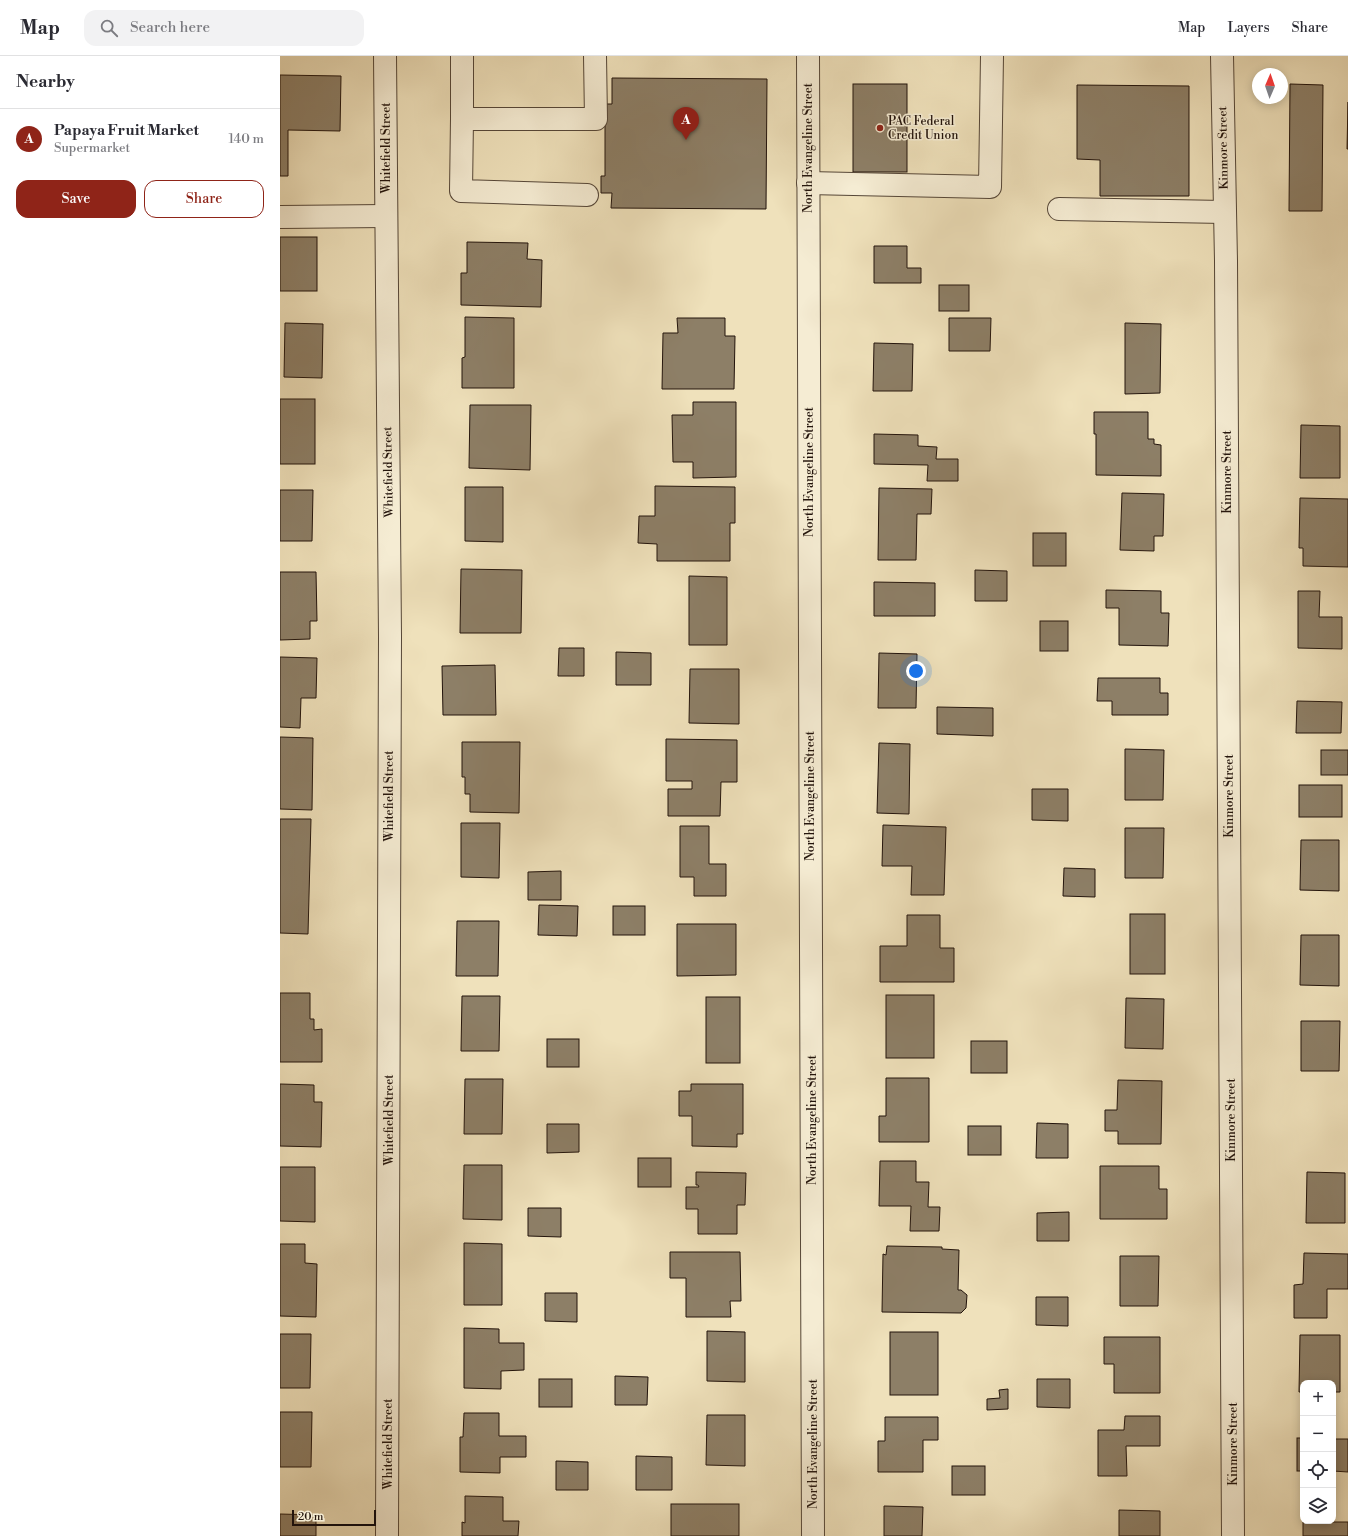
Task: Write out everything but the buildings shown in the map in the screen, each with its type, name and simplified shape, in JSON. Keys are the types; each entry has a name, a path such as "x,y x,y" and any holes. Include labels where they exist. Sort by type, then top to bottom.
{"street":[{"name":"Whitefield Street","path":"385,56 390,629 387,1536"},
{"path":"462,56 461,192 587,195"},
{"path":"462,119 596,119 595,56"},
{"name":"North Evangeline Street","path":"808,56 813,1536"},
{"path":"808,183 990,187 992,56"},
{"name":"Kinmore Street","path":"1222,56 1234,1536"},
{"path":"1059,209 1224,212"},
{"path":"280,217 386,216"}],"place":[{"name":"PAC Federal Credit Union","path":"880,128"},
{"name":"Papaya Fruit Market","path":"686,140"}]}
